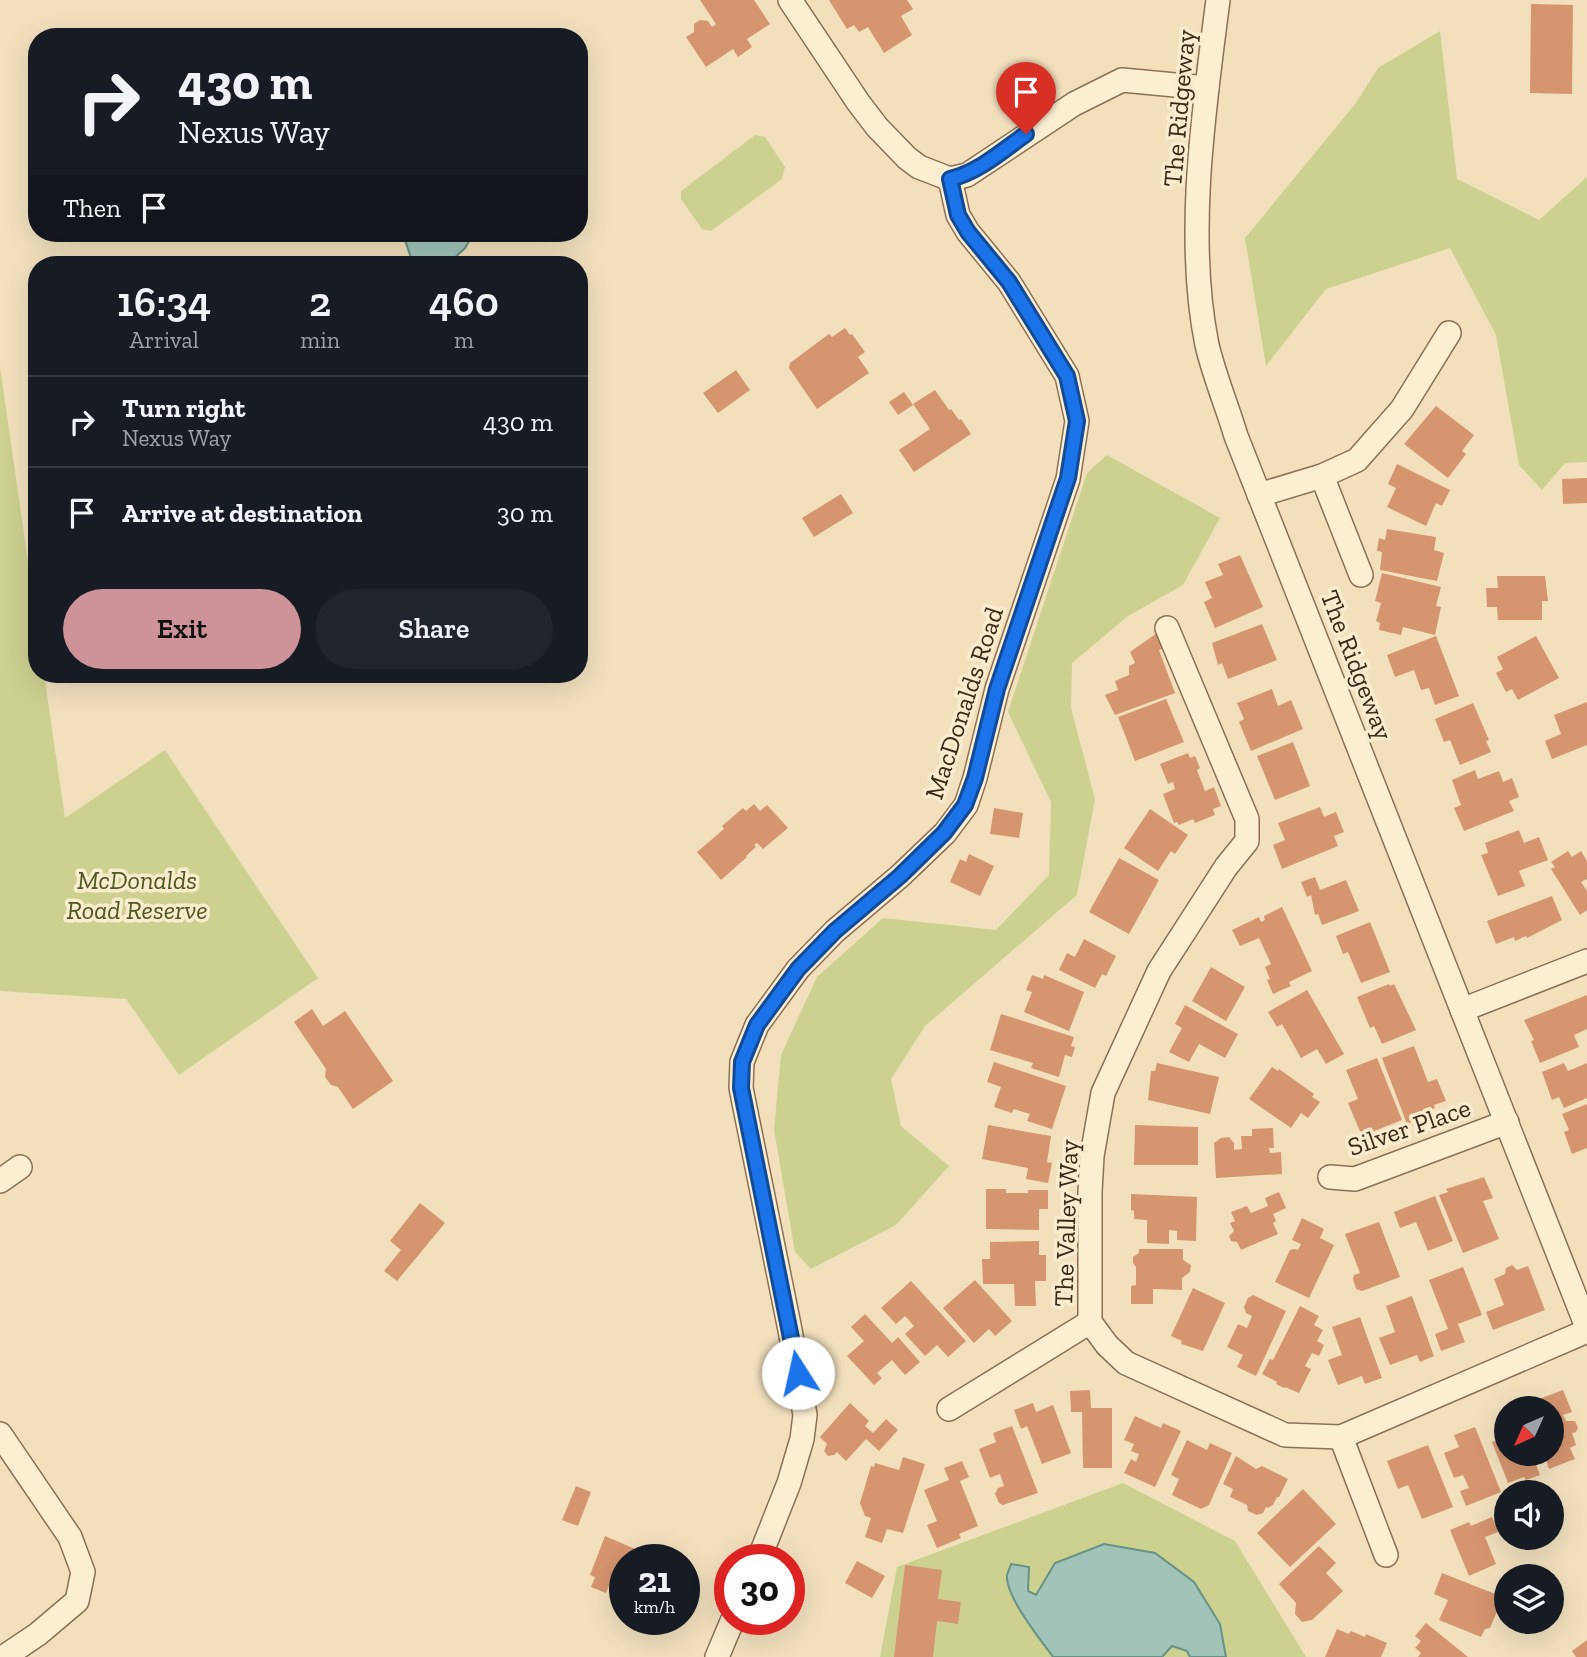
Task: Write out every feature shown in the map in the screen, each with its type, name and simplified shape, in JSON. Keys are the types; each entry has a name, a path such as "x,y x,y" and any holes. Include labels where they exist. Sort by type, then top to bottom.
{"street":[{"path":"790,0 877,127 906,158 919,167 950,179 973,172 1074,104 1122,80 1207,88"},
{"name":"The Ridgeway","path":"1218,0 1199,176 1197,258 1207,345 1236,436 1587,1329"},
{"name":"MacDonalds Road","path":"765,1544 789,1483 802,1439 805,1415 741,1088 742,1062 757,1025 798,969 828,937 900,876 944,833 965,805 975,778 997,689 1068,478 1077,421 1067,376 1009,282 968,232 958,215 950,179"},
{"path":"1259,495 1322,476 1357,460 1402,409 1449,333"},
{"path":"1322,476 1361,575"},
{"name":"The Valley Way","path":"1167,628 1247,819 1247,841 1226,867 1159,971 1103,1093 1092,1156 1090,1322 1107,1345 1126,1363 1285,1435 1341,1437 1587,1329"},
{"path":"1462,1010 1587,961"},
{"name":"Silver Place","path":"1330,1177 1356,1180 1507,1122"},
{"path":"0,1181 20,1167"},
{"path":"949,1409 1090,1322"},
{"path":"0,1434 70,1537 83,1572 77,1601 38,1634 5,1657"},
{"path":"1341,1437 1387,1556"},
{"path":"717,1657 726,1635"}],"green space":[{"path":"1440,31 1457,179 1539,220 1587,177 1587,462 1565,463 1542,490 1519,465 1496,335 1450,248 1326,289 1266,366 1245,238 1356,103 1378,68"},
{"path":"755,135 765,137 785,167 782,179 711,231 702,229 681,199 681,191"},
{"name":"McDonalds Road Reserve","path":"0,367 28,561 28,683 45,683 65,818 165,750 318,978 179,1075 126,999 0,991"},
{"path":"1107,455 1220,518 1183,585 1128,616 1072,663 1071,708 1095,799 1077,895 925,1026 891,1079 901,1126 949,1166 896,1225 811,1269 795,1252 774,1130 781,1055 817,977 883,918 996,930 1049,875 1051,802 1008,712 1087,473"},
{"path":"1123,1483 1235,1541 1306,1657 880,1657 897,1567"}],"water":[{"path":"469,242 456,256 410,256 406,243"},
{"path":"1104,1544 1155,1553 1194,1582 1220,1624 1226,1657 1190,1657 1187,1651 1172,1646 1162,1657 1053,1657 1024,1617 1012,1594 1007,1575 1011,1564 1029,1567 1028,1591 1036,1595 1055,1563"}],"building":[{"path":"700,0 754,0 770,24 747,39 752,47 738,57 733,49 706,67 686,37 694,32 694,24 700,20 708,21 712,27 716,24"},
{"path":"829,0 907,0 913,9 901,16 912,35 884,53 868,27 859,32 854,25 847,29"},
{"path":"1531,4 1573,5 1572,94 1530,93"},
{"path":"845,328 865,352 858,357 869,373 817,409 789,368 790,363 829,334 832,337"},
{"path":"736,370 750,390 718,413 703,393"},
{"path":"935,390 971,434 914,472 899,450 930,429 913,404"},
{"path":"904,392 913,405 898,415 889,402"},
{"path":"1436,406 1474,435 1462,451 1466,454 1448,478 1404,444"},
{"path":"1397,464 1450,490 1442,506 1436,503 1426,526 1387,507 1396,488 1388,484"},
{"path":"1587,478 1587,503 1563,504 1562,479"},
{"path":"841,494 853,513 814,537 802,518"},
{"path":"1387,529 1436,537 1434,550 1444,553 1437,581 1380,570 1382,552 1377,551 1379,538 1385,540"},
{"path":"1240,555 1263,607 1215,628 1204,602 1212,598 1205,582 1223,575 1218,564"},
{"path":"1382,573 1441,587 1436,606 1441,607 1435,635 1403,627 1401,635 1379,630 1380,623 1376,621 1381,603 1375,601"},
{"path":"1497,576 1545,576 1548,601 1542,601 1542,620 1498,620 1497,607 1487,607 1486,588 1498,588"},
{"path":"1262,624 1277,660 1228,679 1222,663 1218,665 1212,643"},
{"path":"1157,633 1164,648 1159,650 1175,693 1115,715 1105,695 1118,690 1115,681 1129,675 1129,666 1135,663 1130,652"},
{"path":"1436,636 1459,696 1435,705 1429,688 1421,690 1414,670 1395,677 1387,655"},
{"path":"1536,636 1559,678 1518,700 1512,689 1506,692 1496,673 1503,669 1497,657"},
{"path":"1272,689 1278,706 1291,700 1303,729 1251,751 1239,722 1244,719 1237,703"},
{"path":"1166,699 1184,742 1135,761 1118,717"},
{"path":"1587,702 1587,745 1552,759 1545,741 1561,734 1554,715"},
{"path":"1473,703 1489,740 1486,741 1491,752 1460,765 1450,740 1444,742 1435,719"},
{"path":"1293,742 1310,786 1275,800 1257,756"},
{"path":"1188,753 1190,758 1195,756 1205,791 1214,787 1221,806 1213,809 1215,815 1195,823 1193,819 1179,825 1174,823 1163,794 1175,789 1173,782 1168,784 1160,764"},
{"path":"1475,770 1478,779 1499,771 1503,782 1512,778 1519,797 1509,801 1514,811 1464,831 1454,808 1461,805 1452,780"},
{"path":"754,804 760,811 767,805 788,828 763,849 757,843 754,845 756,847 747,857 721,880 697,852 743,808 746,811"},
{"path":"1320,807 1324,817 1336,812 1344,832 1334,836 1338,846 1282,869 1273,845 1285,840 1278,823"},
{"path":"994,808 1023,813 1019,838 990,834"},
{"path":"1150,809 1188,835 1175,854 1171,851 1158,871 1124,848"},
{"path":"1519,830 1524,843 1539,837 1548,860 1519,871 1525,886 1498,896 1481,855 1488,853 1485,843"},
{"path":"1568,851 1572,857 1581,851 1587,861 1587,879 1581,882 1587,891 1587,910 1580,915 1551,869 1555,867 1551,862"},
{"path":"969,854 994,866 980,896 950,882 960,859 966,862"},
{"path":"1119,858 1159,880 1129,934 1089,912"},
{"path":"1315,877 1320,890 1346,880 1359,911 1322,925 1318,914 1315,915 1311,895 1307,897 1301,882"},
{"path":"1552,896 1562,920 1527,938 1526,936 1515,941 1514,937 1496,944 1487,921"},
{"path":"1282,907 1312,971 1289,982 1291,986 1273,994 1265,967 1271,964 1259,938 1240,946 1232,930 1259,917 1261,922 1265,920 1264,916"},
{"path":"1370,922 1390,972 1361,983 1348,952 1343,954 1336,936"},
{"path":"1084,939 1116,956 1106,976 1102,974 1095,988 1059,970 1067,953 1075,957"},
{"path":"1211,967 1245,987 1226,1021 1192,1001"},
{"path":"1032,975 1043,979 1044,975 1084,992 1069,1031 1024,1012 1032,992 1026,990"},
{"path":"1394,984 1416,1030 1382,1044 1374,1026 1370,1028 1357,997"},
{"path":"1307,990 1344,1054 1326,1064 1317,1049 1301,1058 1282,1024 1277,1027 1268,1012"},
{"path":"1587,995 1587,1029 1574,1035 1579,1047 1540,1063 1531,1041 1534,1040 1524,1020"},
{"path":"1185,1005 1238,1034 1225,1058 1199,1044 1189,1062 1169,1052 1182,1028 1175,1024"},
{"path":"312,1009 323,1026 345,1011 393,1081 353,1109 338,1087 331,1085 325,1077 326,1069 294,1022"},
{"path":"1001,1014 1074,1037 1072,1057 1065,1055 1059,1077 1031,1068 1033,1063 990,1050"},
{"path":"1414,1046 1428,1082 1437,1079 1446,1101 1434,1105 1435,1108 1431,1110 1433,1114 1407,1124 1382,1058"},
{"path":"1377,1058 1402,1120 1362,1136 1348,1103 1358,1099 1346,1070"},
{"path":"994,1062 1066,1086 1052,1129 1027,1121 1030,1114 1014,1109 1012,1113 994,1107 1001,1087 987,1082"},
{"path":"1157,1063 1219,1077 1210,1114 1148,1100 1151,1071 1155,1071"},
{"path":"1564,1063 1568,1071 1587,1063 1587,1098 1564,1108 1559,1097 1552,1100 1542,1072"},
{"path":"1272,1067 1278,1071 1279,1069 1314,1094 1312,1097 1320,1102 1308,1118 1301,1113 1291,1128 1249,1099"},
{"path":"1587,1104 1587,1148 1572,1154 1564,1132 1569,1130 1562,1114"},
{"path":"988,1125 1051,1136 1047,1162 1052,1163 1048,1183 1026,1179 1028,1168 982,1159"},
{"path":"1135,1125 1198,1127 1198,1165 1134,1165"},
{"path":"1273,1128 1274,1148 1269,1148 1270,1153 1281,1152 1282,1174 1216,1178 1214,1143 1229,1137 1234,1143 1234,1150 1242,1149 1241,1136 1252,1136 1252,1129"},
{"path":"1484,1177 1493,1198 1483,1201 1499,1239 1463,1253 1439,1195 1448,1192 1446,1189"},
{"path":"986,1189 1006,1189 1006,1193 1048,1190 1048,1209 1039,1209 1039,1230 986,1229"},
{"path":"1279,1192 1286,1208 1273,1214 1276,1221 1273,1223 1278,1234 1241,1250 1237,1242 1231,1241 1229,1236 1234,1231 1230,1223 1235,1221 1231,1212 1247,1206 1251,1213 1268,1206 1265,1198"},
{"path":"1131,1194 1197,1197 1196,1241 1177,1240 1177,1231 1169,1230 1169,1244 1147,1243 1147,1220 1134,1219"},
{"path":"1435,1196 1453,1241 1428,1251 1416,1222 1400,1228 1394,1212"},
{"path":"420,1203 445,1223 397,1281 384,1271 401,1250 390,1241"},
{"path":"1302,1218 1324,1229 1320,1238 1334,1245 1309,1298 1275,1282 1290,1250 1298,1250 1301,1244 1292,1240"},
{"path":"1379,1222 1400,1277 1362,1291 1356,1289 1353,1279 1354,1275 1360,1273 1345,1234"},
{"path":"1039,1241 1039,1255 1046,1255 1046,1281 1035,1281 1036,1306 1015,1306 1014,1284 983,1284 982,1259 990,1259 990,1242"},
{"path":"1139,1249 1183,1249 1183,1260 1191,1265 1190,1272 1182,1278 1182,1290 1153,1289 1153,1304 1131,1304 1131,1286 1136,1285 1133,1257 1139,1253"},
{"path":"1512,1265 1517,1270 1528,1266 1545,1310 1493,1330 1486,1312 1504,1305 1494,1279 1505,1274 1506,1268"},
{"path":"1463,1267 1482,1315 1458,1324 1465,1342 1441,1351 1435,1334 1448,1329 1429,1280"},
{"path":"975,1280 1012,1321 995,1336 989,1329 974,1343 943,1308"},
{"path":"911,1281 966,1341 948,1357 937,1345 925,1356 905,1334 914,1326 905,1316 896,1324 881,1308"},
{"path":"1193,1288 1225,1303 1203,1351 1181,1344 1182,1341 1171,1336"},
{"path":"1253,1295 1286,1311 1256,1376 1237,1367 1243,1355 1227,1347 1238,1324 1247,1328 1252,1316 1246,1313 1244,1307 1248,1298"},
{"path":"1412,1296 1434,1356 1420,1362 1417,1355 1390,1365 1379,1338 1395,1332 1386,1306"},
{"path":"1300,1306 1319,1316 1314,1325 1323,1330 1317,1341 1324,1345 1319,1356 1312,1353 1305,1366 1311,1369 1299,1393 1276,1384 1277,1382 1262,1374 1270,1359 1273,1360"},
{"path":"865,1314 892,1343 898,1337 920,1362 905,1375 892,1360 877,1373 882,1378 874,1385 847,1356 864,1341 851,1327"},
{"path":"1360,1317 1382,1378 1365,1384 1362,1376 1338,1385 1328,1360 1342,1355 1332,1327"},
{"path":"1090,1390 1091,1408 1112,1408 1112,1468 1083,1468 1082,1412 1071,1412 1070,1391"},
{"path":"1563,1390 1572,1412 1564,1415 1564,1396 1547,1396"},
{"path":"850,1403 869,1421 865,1426 873,1433 886,1419 898,1430 879,1451 866,1439 846,1461 837,1452 828,1456 824,1451 827,1444 820,1437"},
{"path":"1033,1403 1036,1412 1053,1405 1071,1453 1042,1464 1027,1426 1021,1429 1014,1410"},
{"path":"1135,1416 1161,1428 1163,1423 1181,1431 1155,1487 1124,1473 1131,1459 1136,1462 1139,1454 1131,1451 1134,1444 1124,1440"},
{"path":"1564,1417 1566,1421 1575,1421 1578,1428 1572,1433 1576,1445 1570,1448 1575,1459 1564,1463"},
{"path":"1012,1426 1038,1493 1003,1505 995,1494 998,1488 1004,1486 1000,1474 990,1478 979,1449 996,1442 993,1433"},
{"path":"1475,1427 1496,1480 1494,1480 1494,1495 1466,1506 1460,1491 1469,1488 1463,1475 1454,1478 1444,1453 1459,1447 1454,1435"},
{"path":"1187,1440 1207,1450 1210,1443 1232,1453 1209,1505 1201,1509 1172,1495 1179,1479 1171,1475"},
{"path":"1428,1445 1453,1507 1422,1519 1408,1485 1398,1489 1387,1461"},
{"path":"1236,1456 1256,1469 1262,1466 1288,1479 1279,1497 1273,1505 1266,1507 1263,1513 1257,1515 1248,1511 1247,1505 1230,1497 1233,1489 1223,1484"},
{"path":"903,1457 925,1464 903,1533 887,1529 882,1543 865,1537 871,1518 865,1516 860,1503 871,1466 874,1467 875,1463 899,1470"},
{"path":"962,1461 969,1477 960,1481 978,1526 959,1534 961,1538 937,1548 927,1525 937,1521 924,1490 949,1480 944,1468"},
{"path":"1501,1466 1537,1466 1540,1475 1526,1480 1524,1477 1507,1480"},
{"path":"576,1486 591,1492 578,1526 562,1520"},
{"path":"1303,1489 1336,1524 1290,1567 1257,1533"},
{"path":"1492,1517 1494,1534 1485,1537 1496,1564 1469,1576 1450,1530 1469,1522 1471,1526"},
{"path":"605,1536 624,1544 609,1544 609,1586 606,1593 591,1587 595,1577 590,1575"},
{"path":"1319,1546 1336,1563 1326,1573 1343,1591 1312,1620 1302,1622 1295,1614 1296,1603 1279,1584"},
{"path":"857,1561 885,1576 872,1598 845,1583"},
{"path":"905,1565 942,1570 938,1599 961,1602 958,1624 937,1621 933,1657 894,1657"},
{"path":"1442,1573 1494,1593 1494,1618 1490,1628 1485,1629 1481,1637 1439,1620 1448,1600 1434,1594"},
{"path":"1426,1623 1468,1657 1418,1657 1421,1653 1415,1648 1421,1641 1415,1636"},
{"path":"1337,1629 1365,1637 1366,1634 1387,1643 1381,1657 1325,1657"},
{"path":"1587,1640 1587,1657 1576,1657 1572,1651"}],"route":[{"path":"798,1373 741,1088 742,1062 757,1025 814,950 900,876 955,821 965,805 975,778 997,689 1068,478 1077,421 1067,376 1009,282 968,232 958,215 950,179 967,175 979,168 1026,134"}]}
